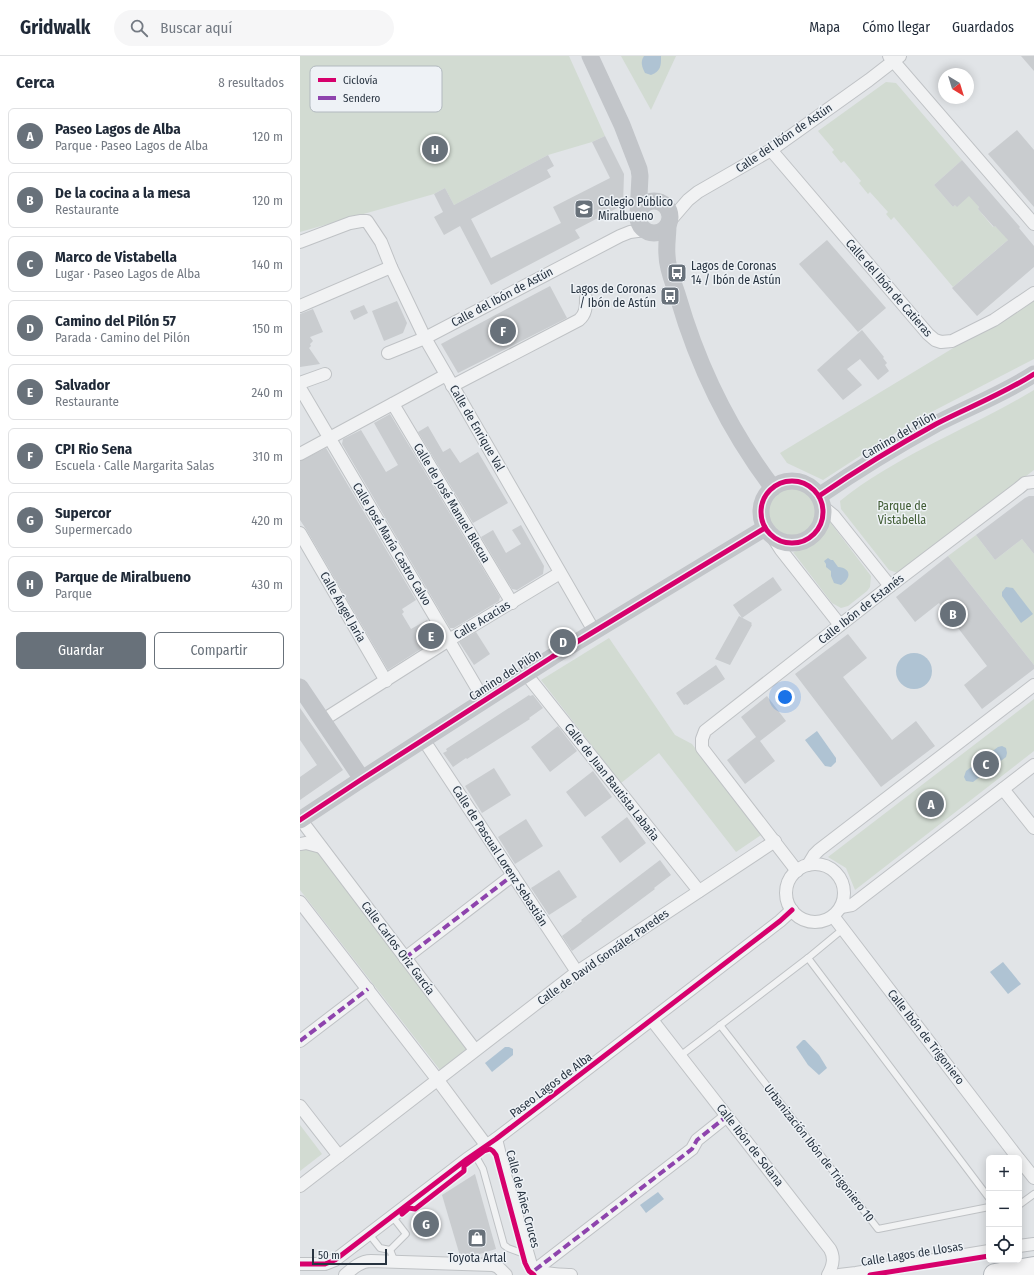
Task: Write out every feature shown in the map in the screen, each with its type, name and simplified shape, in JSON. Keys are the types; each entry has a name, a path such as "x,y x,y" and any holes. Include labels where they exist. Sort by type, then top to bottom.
{"highway":[{"path":"995,1275 1034,1268"}],"street":[{"path":"590,56 622,125 640,176 661,202 668,208 670,217 666,257"},
{"path":"894,58 1034,224"},
{"name":"Calle del Ibón de Astún","path":"669,223 688,200 698,192 771,150 894,58"},
{"name":"Calle del Ibón de Catieras","path":"771,150 934,340 946,342 961,338 994,320 1034,293"},
{"path":"640,176 639,224 666,257 683,314 707,380 739,440 773,488"},
{"path":"638,215 641,207 648,202 661,202"},
{"name":"Calle de Enrique Val","path":"300,242 350,222 361,220 367,221 381,242 424,338 594,631"},
{"path":"646,231 651,233 661,232 669,223"},
{"name":"Calle del Ibón de Astún","path":"388,353 424,338 607,242 630,232 646,231"},
{"path":"300,306 391,267"},
{"path":"452,386 579,320 584,316 586,298"},
{"path":"300,383 325,374"},
{"name":"Camino del Pilón","path":"821,501 906,441 938,423 1001,393 1034,374"},
{"path":"300,454 446,375"},
{"name":"Calle José María Castro Calvo","path":"300,388 484,700"},
{"name":"Calle de José Manuel Blecua","path":"393,404 512,602"},
{"path":"840,625 781,550 762,520 761,511 763,502 767,494 773,488 782,482 792,480 803,482 812,487 821,501 890,586"},
{"name":"Calle Ibón de Estanés","path":"775,842 702,748 702,739 705,731 890,586 1025,483 1034,482"},
{"path":"769,532 780,541 790,543 808,539 820,526 823,516 821,501"},
{"name":"Camino del Pilón","path":"300,820 423,739 594,631 769,532"},
{"name":"Calle Ángel Jaria","path":"300,533 386,681"},
{"name":"Calle Acacias","path":"323,720 449,640 560,573"},
{"name":"Calle de Juan Bautista Labaña","path":"526,674 698,891"},
{"path":"300,686 362,779"},
{"path":"808,865 819,850 1034,686"},
{"name":"Calle de Pascual Lorenz Sebastián","path":"423,739 577,972"},
{"path":"841,907 852,906 1034,765"},
{"path":"1003,789 1034,828"},
{"name":"Calle Carlos Oriz García","path":"300,820 475,1050"},
{"path":"775,842 797,871"},
{"name":"Calle de David González Paredes","path":"300,1186 577,972 698,891 775,842"},
{"path":"300,844 306,843 321,847"},
{"path":"808,865 826,867 834,872 840,879 844,888 844,898 841,907 833,916 819,922 811,922 797,916 788,903 787,890 791,878 797,871 808,865"},
{"path":"405,958 513,875"},
{"path":"300,902 437,1079 491,1142"},
{"name":"Paseo Lagos de Alba","path":"300,1264 325,1264 332,1262 474,1153 491,1142 652,1020 780,921 792,910"},
{"name":"Calle Ibón de Trigoniero","path":"833,916 1017,1155"},
{"path":"300,1041 368,989"},
{"name":"Calle Ibón de Solana","path":"652,1020 832,1251 834,1261 828,1275"},
{"path":"300,1106 339,1156"},
{"path":"571,1275 544,1274 531,1263 692,1150 697,1140 727,1116"},
{"name":"Calle de Añes Cruces","path":"491,1142 505,1174 531,1263"},
{"name":"Calle Ibón de Trigoniero","path":"1022,1162 1034,1178"},
{"path":"1022,1246 1034,1244"},
{"name":"Calle Lagos de Llosas","path":"839,1275 986,1251"},
{"path":"345,1275 364,1262 493,1265 498,1267 506,1275"}],"lane":[{"path":"680,1056 843,930"},
{"path":"808,958 986,1194"},
{"name":"Urbanización Ibón de Trigoniero 10","path":"720,1025 878,1229 986,1208"},
{"path":"474,1153 483,1169 504,1245 531,1263"},
{"path":"1022,1203 1034,1194"},
{"path":"390,1250 406,1234 392,1216"},
{"path":"369,1234 380,1248 390,1250"},
{"path":"390,1250 395,1262"}],"green space":[{"path":"300,56 569,56 605,136 592,142 548,155 454,205 445,188 434,194 300,232"},
{"path":"621,56 676,56 651,110"},
{"path":"886,82 896,83 962,160 934,185 953,207 965,187 979,207 978,209 993,227 995,226 1009,239 953,287 894,217 891,220 886,214 888,212 870,192 868,194 859,183 861,181 844,161 841,163 832,152 834,150 818,131"},
{"path":"1034,299 1034,359 914,421 823,480 787,463 780,453"},
{"name":"Parque de Vistabella","path":"1034,390 1034,470 903,570 898,573 889,570 841,509 840,501 862,485 910,456"},
{"path":"792,485 802,487 810,493 816,501 818,511 816,521 810,529 802,535 792,537 782,535 774,529 768,521 766,511 768,501 774,493 782,487"},
{"path":"830,522 871,576 870,587 867,591 848,606 841,608 832,603 793,552 805,548 820,538"},
{"path":"976,535 995,560 1022,539 1034,554 1034,665 948,556"},
{"path":"609,638 675,735 692,744 761,835 736,852 659,753 621,783 541,680"},
{"path":"1034,699 1034,751 855,890 846,868 828,857"},
{"path":"305,848 318,850 468,1049 440,1070 300,890 300,850"},
{"path":"300,1125 322,1154 300,1171"}],"water":[{"path":"644,56 661,56 659,70 657,72 651,75 645,73 642,64"},
{"path":"828,558 833,560 838,567 846,569 848,572 847,580 841,585 834,583 831,576 831,571 826,567 824,561"},
{"path":"1006,587 1013,588 1033,614 1021,623 1002,596 1002,592"},
{"path":"914,653 924,656 929,661 932,671 929,681 924,686 914,689 904,686 899,681 896,671 899,661 904,656"},
{"path":"817,731 836,758 836,762 831,767 825,766 805,740"},
{"path":"1002,746 1006,748 1006,757 973,782 966,781 964,777 966,771 998,747"},
{"path":"1003,962 1021,984 1008,994 990,972"},
{"path":"803,1040 805,1040 819,1055 827,1068 819,1075 808,1065 796,1047"},
{"path":"505,1047 513,1049 513,1055 492,1072 485,1063"},
{"path":"658,1192 664,1199 646,1213 640,1205"}],"building":[{"path":"1021,56 1034,56 1034,71"},
{"path":"1017,130 1034,150 1034,207 988,154"},
{"name":"Colegio Público Miralbueno","path":"605,136 624,174 623,205 575,230 580,238 491,285 460,226 444,235 434,217 443,212 434,194 445,188 454,205 548,155 554,166 547,170 551,177 471,219 491,258 561,223 553,207 610,178 592,142"},
{"path":"962,160 1020,227 1019,228 1034,246 1034,267 977,316 952,288 1008,240 978,209 979,207 969,196 957,207 955,205 953,207 934,185"},
{"path":"827,240 886,308 858,332 799,264"},
{"path":"550,286 567,318 458,373 441,344"},
{"path":"397,301 407,323 403,333 384,341 372,311"},
{"path":"364,305 368,313 354,320 350,311"},
{"path":"313,309 323,332 310,337 313,341 309,348 320,364 300,367 300,314"},
{"path":"862,330 884,357 883,358 887,363 885,365 889,371 878,380 860,359 847,369 862,385 843,400 817,370"},
{"path":"390,414 500,597 499,601 454,628 450,628 342,444 343,439 361,430 386,472 398,465 374,423"},
{"path":"428,426 443,452 450,448 460,463 478,452 508,503 473,523 418,432"},
{"path":"326,448 416,600 402,609 404,612 402,614 411,629 427,620 438,638 388,670 300,520 300,461"},
{"path":"1029,496 1034,496 1034,554 1022,539 995,560 976,535"},
{"path":"521,525 544,566 543,574 517,590 512,589 481,537 493,530 506,553 521,544 512,530"},
{"path":"948,556 1034,665 1034,669 982,709 964,685 987,666 939,603 915,622 896,597"},
{"path":"773,577 782,590 742,618 733,605"},
{"path":"739,616 752,623 752,625 730,665 715,659"},
{"path":"476,632 490,654 474,665 459,642"},
{"path":"848,634 867,658 843,677 892,740 916,721 935,746 881,787 795,674"},
{"path":"716,665 725,679 687,705 684,705 676,693"},
{"path":"529,695 533,695 543,708 529,718 530,719 453,767 443,753 447,751 446,749"},
{"path":"767,696 786,721 760,741 775,761 745,784 727,760 756,737 741,717"},
{"path":"300,708 343,770 300,800 300,777 317,765 300,740"},
{"path":"558,726 577,751 550,772 531,747"},
{"path":"494,768 511,795 482,813 465,786"},
{"path":"593,771 612,797 585,817 566,792"},
{"path":"627,817 646,843 620,863 601,837"},
{"path":"526,819 543,846 515,864 498,837"},
{"path":"660,860 671,875 654,888 655,889 572,951 562,936"},
{"path":"559,870 577,897 549,915 531,888"},
{"path":"475,1174 496,1249 470,1257 460,1256 442,1195"}],"marked path":[{"path":"405,958 513,875"},
{"path":"300,1041 368,989"},
{"path":"535,1270 692,1149 697,1140 727,1116"}],"cycle path":[{"path":"819,496 921,432 1010,388 1034,374"},
{"path":"792,481 804,483 814,490 821,500 823,512 821,524 814,534 804,541 792,543 780,541 770,534 763,524 761,512 763,500 770,490 780,483 792,481"},
{"path":"300,820 552,657 765,528"},
{"path":"300,1264 325,1264 335,1260 467,1159 496,1139 780,921 792,910"},
{"path":"402,1214 409,1208 415,1209 464,1171 464,1166 484,1151 490,1149 496,1155 525,1263 529,1271 534,1275"},
{"path":"870,1275 986,1256"}],"place":[{"name":"Parque de Miralbueno","path":"435,149"},
{"name":"Colegio Público Miralbueno","path":"584,209"},
{"name":"Lagos de Coronas 14 / Ibón de Astún","path":"677,273"},
{"name":"Lagos de Coronas / Ibón de Astún","path":"670,296"},
{"name":"CPI Rio Sena","path":"503,331"},
{"name":"De la cocina a la mesa","path":"953,614"},
{"name":"Salvador","path":"431,636"},
{"name":"Camino del Pilón 57","path":"563,642"},
{"name":"Marco de Vistabella","path":"986,764"},
{"name":"Paseo Lagos de Alba","path":"931,804"},
{"name":"Supercor","path":"426,1224"},
{"name":"Toyota Artal","path":"477,1238"}]}
